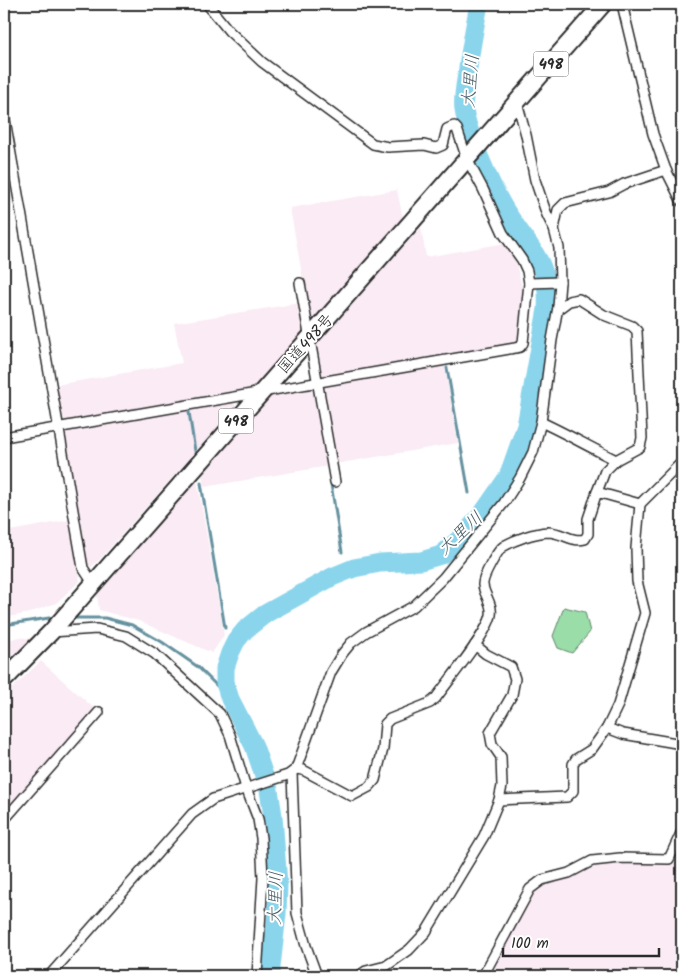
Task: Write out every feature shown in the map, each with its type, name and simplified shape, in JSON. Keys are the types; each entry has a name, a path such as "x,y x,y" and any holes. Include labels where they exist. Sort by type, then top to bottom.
{"highway":[{"name":"国道498号","path":"4,680 51,632 603,4"}],"street":[{"path":"4,437 318,383 520,346 523,343 529,283 522,260 503,233 467,159 457,129 454,126 447,129 443,145 436,148 424,145 388,148 372,144 262,62 229,31 207,4"},
{"path":"622,4 653,134 666,170 682,202"},
{"path":"317,976 297,913 292,773 332,672 351,643 366,632 414,606 442,578 483,531 504,504 520,478 533,452 542,422 558,306 560,282 559,248 554,228 547,215 535,180 526,134 517,102"},
{"path":"4,114 84,568 93,583"},
{"path":"554,228 558,210 565,203 609,192 624,184 666,170"},
{"path":"529,283 560,282"},
{"path":"300,283 335,482"},
{"path":"49,976 192,814 213,799 303,770 352,796 369,788 374,780 383,749 385,724 390,719 430,703 436,698 475,645 492,614 483,584 502,546 526,537 549,532 574,540 585,538 588,534 588,519 605,471 616,460 640,447 642,438 637,330 632,326 604,315 578,299 569,300 561,308 558,306"},
{"path":"542,422 616,460"},
{"path":"499,800 567,797 573,791 573,764 576,759 592,749 608,728 618,705 645,613 637,581 636,548 640,504 682,462"},
{"path":"597,492 640,504"},
{"path":"51,632 96,629 126,636 154,654 220,714 230,735 246,788 258,819 261,838 263,878 257,976"},
{"path":"359,976 366,971 386,966 409,950 426,932 484,836 499,800 502,786 501,757 492,744 490,733 512,695 515,679 511,667 486,654 475,645"},
{"path":"4,820 99,712"},
{"path":"608,728 624,734 682,744"},
{"path":"483,976 530,889 542,880 569,873 592,861 620,858 669,859 682,831"}],"shaded area":[{"path":"397,190 403,218 254,388 62,421 56,385 182,363 174,323 307,302 290,208"},
{"path":"421,227 426,257 506,243 515,259 523,292 519,344 320,379 314,347"},
{"path":"444,363 458,443 335,464 321,385"},
{"path":"315,386 329,466 204,487 202,474 272,394"},
{"path":"232,401 236,406 100,559 91,567 87,564 64,429"},
{"path":"197,480 224,635 212,653 139,621 99,610 97,595"},
{"path":"70,520 80,581 56,603 29,613 4,618 4,532"},
{"path":"18,637 32,639 4,668 4,642"},
{"path":"41,661 97,711 4,814 4,696"},
{"path":"682,841 682,976 488,976 532,891 590,864 673,863"}],"green space":[{"path":"564,607 585,612 590,632 572,653 558,648 553,636"}],"waterway":[{"name":"大里川","path":"270,976 277,914 278,885 273,816 269,790 254,746 230,699 225,683 225,668 230,653 236,641 245,630 265,614 332,577 354,568 380,563 421,561 441,555 463,536 483,513 508,477 526,426 547,309 546,280 538,258 496,194 482,164 466,121 464,94 479,4"},
{"path":"447,368 469,493"},
{"path":"189,412 195,451"},
{"path":"201,483 225,628"},
{"path":"331,484 342,552"},
{"path":"4,625 49,618"},
{"path":"72,618 105,618 132,625 162,642 198,667 230,699"}]}
